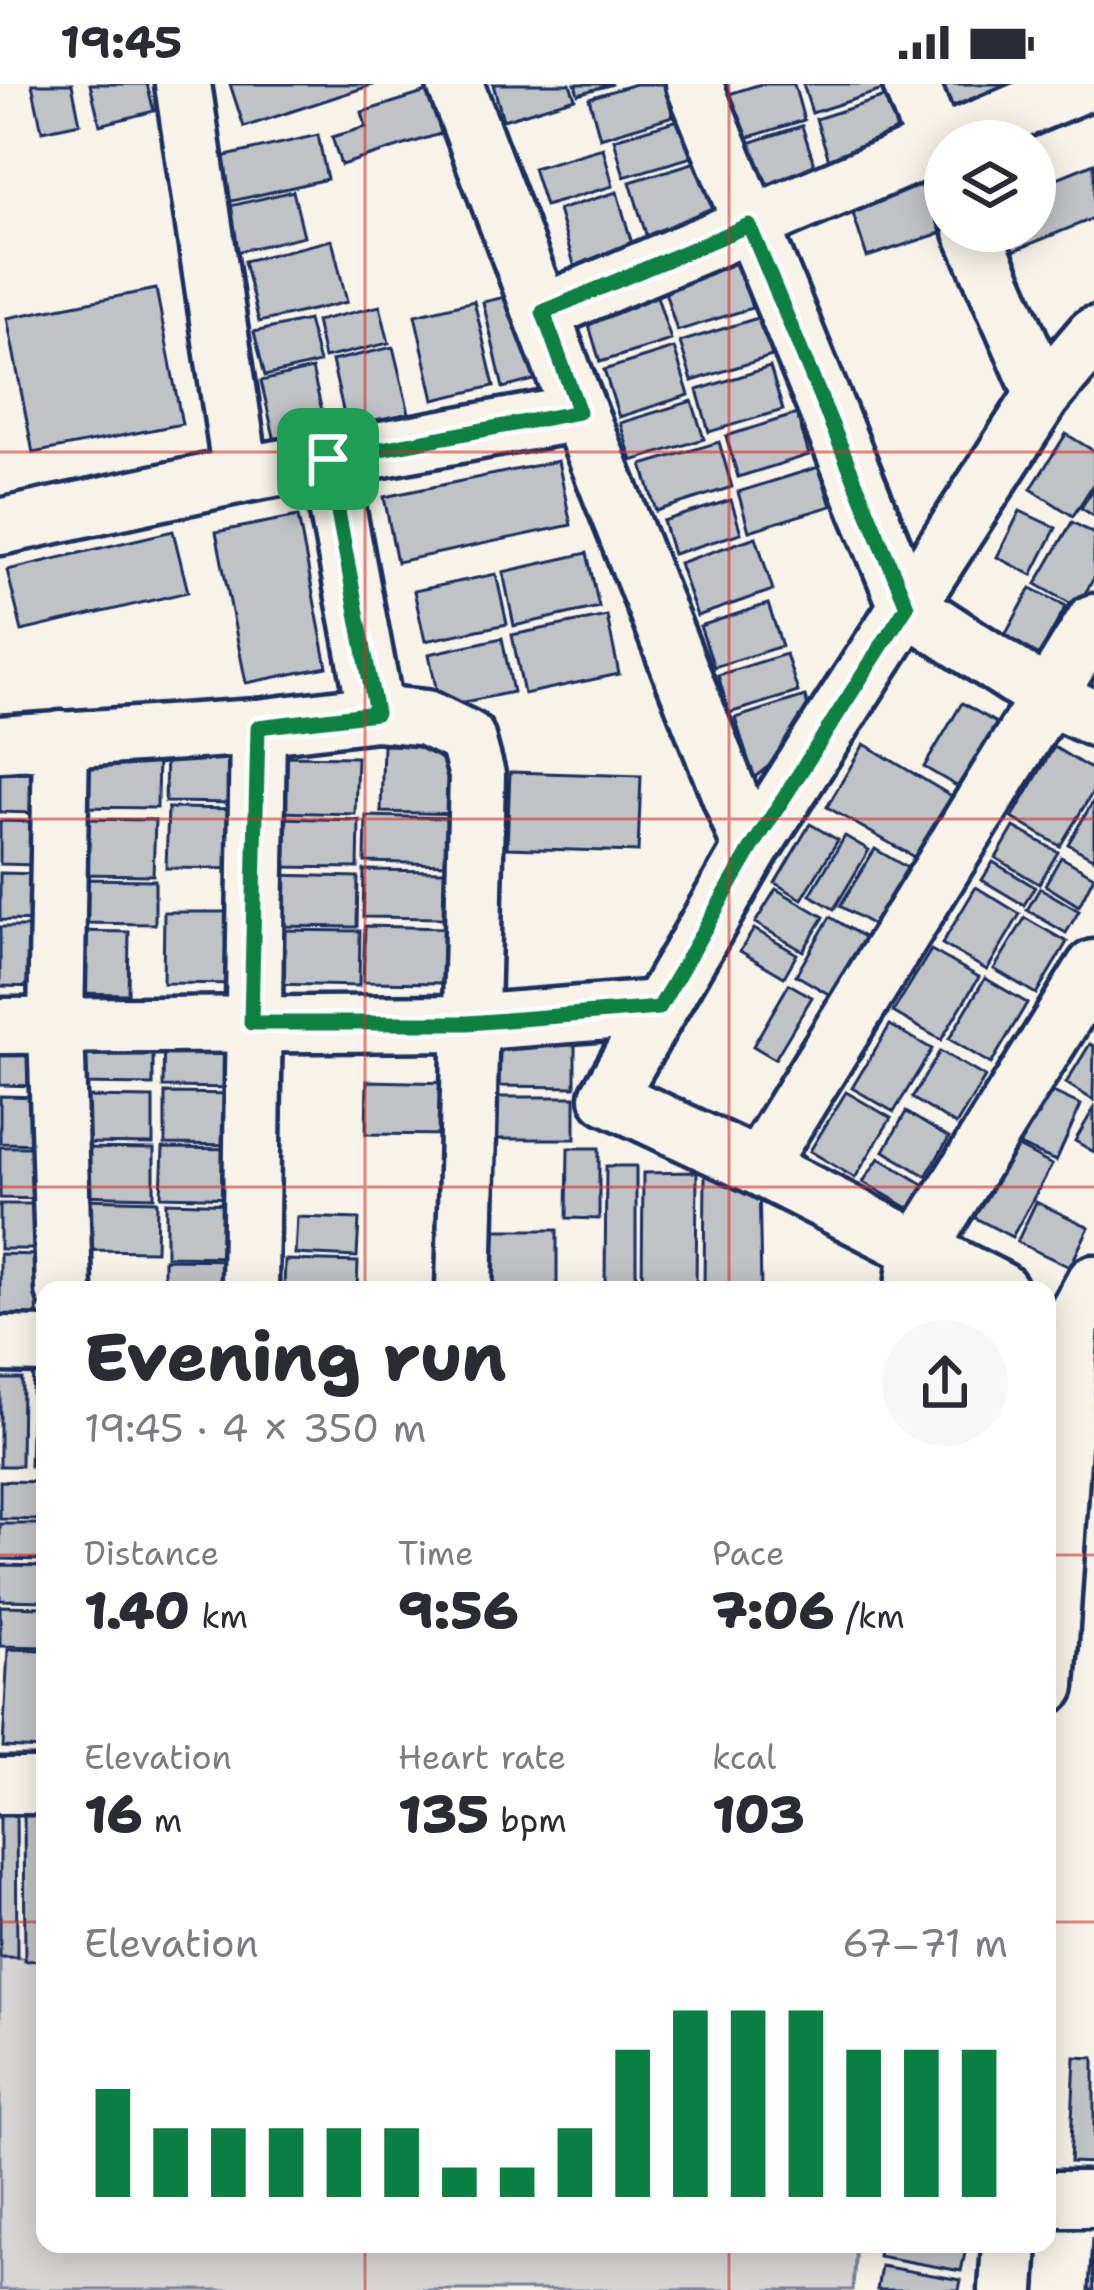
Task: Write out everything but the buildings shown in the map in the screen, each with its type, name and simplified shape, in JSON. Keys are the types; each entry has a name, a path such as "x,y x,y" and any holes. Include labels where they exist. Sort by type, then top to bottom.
{"street":[{"path":"183,84 241,475"},
{"path":"455,84 751,849"},
{"path":"694,84 907,606 1071,707"},
{"path":"910,84 928,120"},
{"path":"1007,120 1083,84"},
{"path":"543,312 924,157"},
{"path":"981,252 1043,395"},
{"path":"960,1281 915,1271 758,1167 608,1097 751,849 1043,395 1094,334"},
{"path":"0,527 241,475 579,412"},
{"path":"328,459 376,713"},
{"path":"758,1167 1071,707 1094,622"},
{"path":"0,744 258,727 376,713 426,718 467,738 477,776 464,1281"},
{"path":"250,1281 258,727"},
{"path":"62,739 56,1026 64,1281"},
{"path":"915,1271 1094,968"},
{"path":"0,1026 468,1023 659,1008"},
{"path":"1056,1570 1076,1312"},
{"path":"0,1344 36,1345"},
{"path":"0,1786 36,1786"},
{"path":"1056,2199 1094,2199"},
{"path":"1007,2290 1009,2253"}],"shaded area":[{"path":"0,1957 36,1959 36,2253 855,2253 853,2290 0,2290"}],"route":[{"path":"749,225 907,606 751,849 659,1008 468,1023 251,1023 258,727 376,713 328,459 579,412 543,312 749,225"}]}
